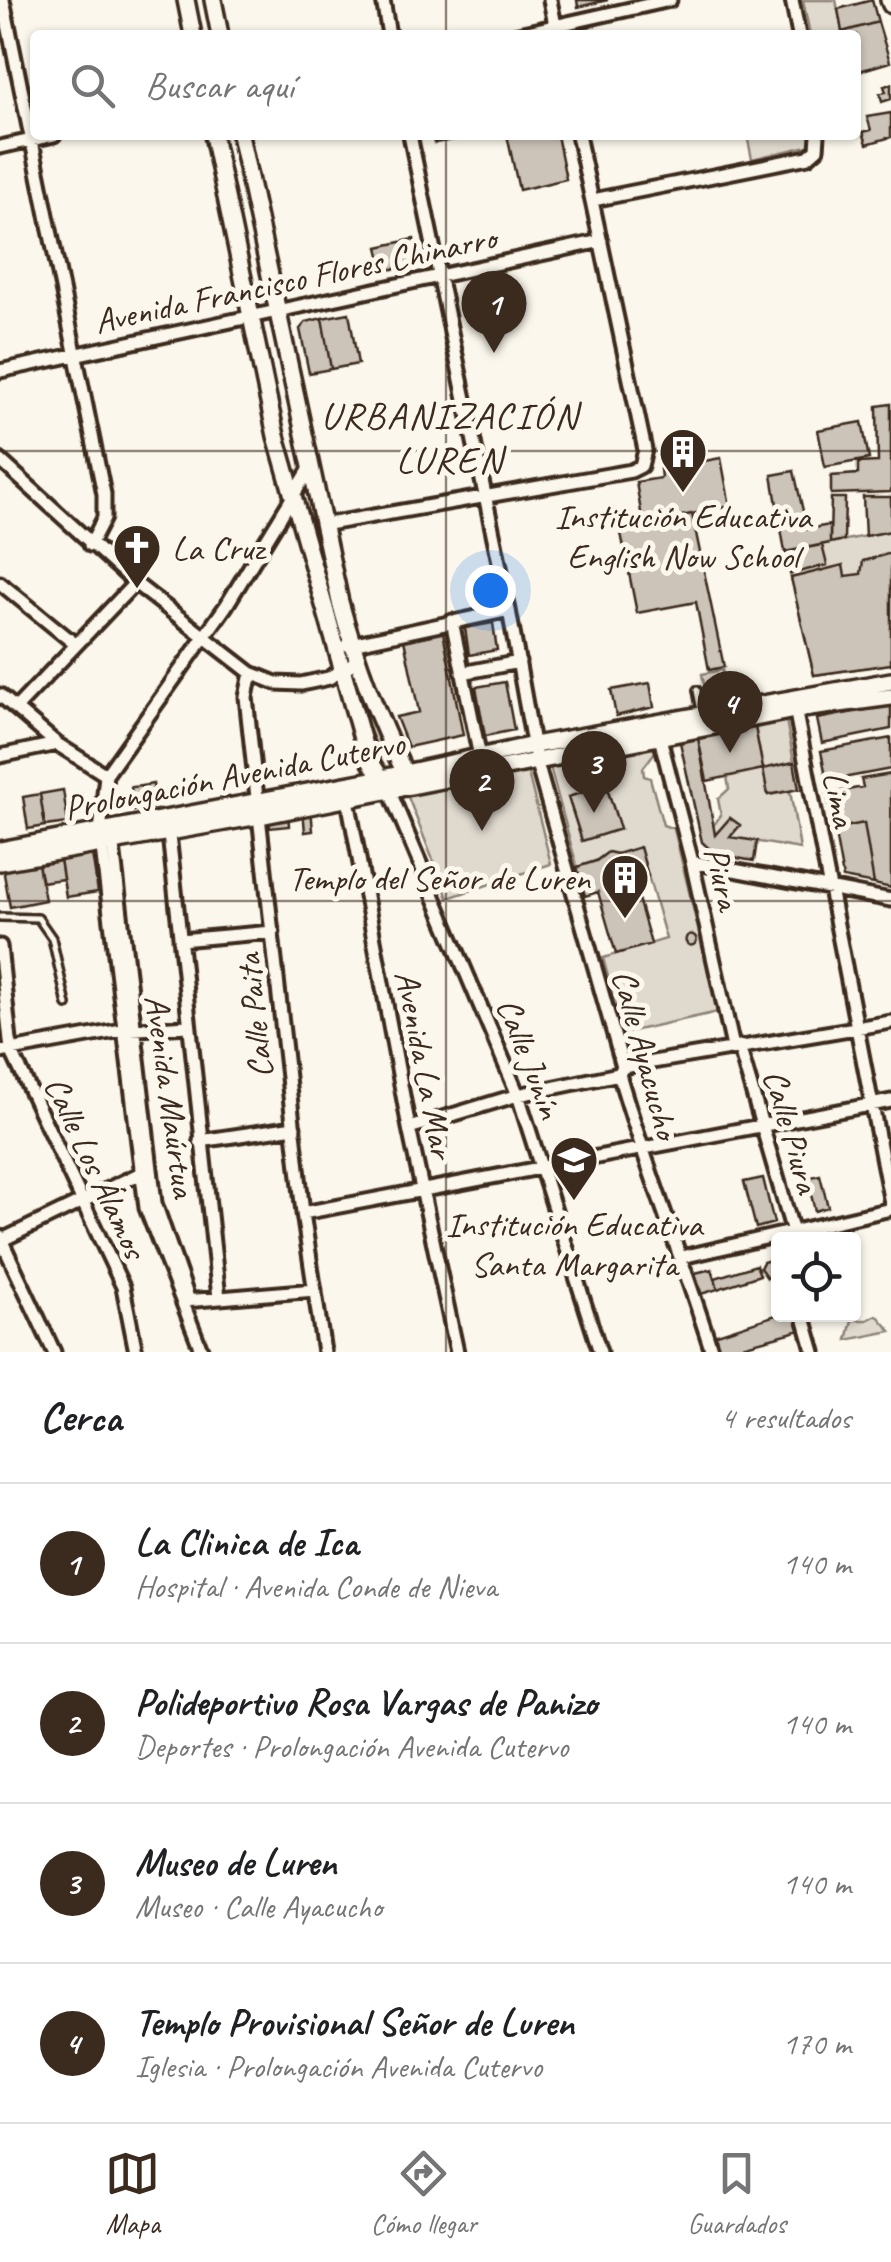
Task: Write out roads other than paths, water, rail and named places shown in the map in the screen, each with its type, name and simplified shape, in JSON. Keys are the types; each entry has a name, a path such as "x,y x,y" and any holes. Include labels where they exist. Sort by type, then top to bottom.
{"street":[{"path":"4,0 30,120"},
{"path":"186,0 191,30"},
{"path":"213,0 219,30"},
{"path":"383,0 388,30"},
{"path":"550,0 556,30"},
{"path":"792,0 798,30"},
{"path":"560,30 661,1"},
{"path":"0,147 30,140"},
{"path":"34,140 106,505 100,529 90,544"},
{"path":"214,140 276,436 335,648 351,664 405,774"},
{"path":"241,140 309,470 352,644 351,664 367,756 385,784"},
{"name":"Calle Ayacucho","path":"411,140 520,662 536,757 640,1148 682,1257 712,1352"},
{"path":"322,525 631,471 641,466 644,450 579,140"},
{"path":"593,200 808,157 818,146 818,140"},
{"name":"Avenida Francisco Flores Chinarro","path":"0,371 601,241"},
{"path":"0,460 136,583 252,673 276,683 301,684 330,678 351,664"},
{"path":"0,695 57,744 106,776 205,634 309,470"},
{"path":"0,583 75,644"},
{"path":"16,708 136,583"},
{"path":"335,648 509,610"},
{"path":"452,621 480,757"},
{"path":"462,673 520,662"},
{"name":"Calle Paita","path":"252,673 246,697 303,1213 324,1352"},
{"name":"Prolongación Avenida Cutervo","path":"0,850 258,809 536,757 891,681"},
{"name":"Prolongación Avenida Cutervo","path":"658,731 702,714 891,697"},
{"name":"Lima","path":"794,704 891,1206"},
{"name":"Piura","path":"658,731 736,1046"},
{"path":"0,756 57,744"},
{"path":"347,791 367,756"},
{"name":"Prolongación Avenida Cutervo","path":"385,784 405,774 480,757 536,757"},
{"name":"Avenida Maúrtua","path":"106,776 105,832 146,1208 210,1352"},
{"name":"Calle Junín","path":"385,784 518,1095 600,1352"},
{"name":"Avenida La Mar","path":"347,791 421,1190 457,1352"},
{"path":"168,824 219,1298"},
{"name":"Prolongación Avenida Cutervo","path":"0,862 105,832"},
{"path":"692,862 891,900"},
{"path":"180,940 272,932"},
{"name":"Calle Los Álamos","path":"0,949 5,1051 84,1201 124,1292 136,1352"},
{"path":"409,1128 518,1095 621,1070 736,1046 891,1022"},
{"path":"5,1051 127,1030 188,1026"},
{"name":"Avenida Maúrtua","path":"127,1030 155,1203 202,1352"},
{"name":"Calle Piura","path":"736,1046 764,1124 783,1232"},
{"path":"303,1213 891,1101"},
{"path":"200,1141 294,1127"},
{"path":"54,1352 0,1239 141,1173"},
{"name":"Calle Piura","path":"795,1232 891,1206"},
{"name":"Calle Piura","path":"682,1257 771,1238"},
{"path":"185,1301 315,1290"},
{"path":"805,1322 814,1352"}],"lane":[{"path":"696,690 702,714"},
{"path":"0,918 38,918 52,938 67,1006"}],"place":[{"name":"La Clinica de Ica","path":"494,353"},
{"name":"Institución Educativa English Now School","path":"683,494"},
{"name":"La Cruz","path":"137,590"},
{"name":"Templo Provisional Señor de Luren","path":"730,753"},
{"name":"Museo de Luren","path":"594,813"},
{"name":"Polideportivo Rosa Vargas de Panizo","path":"482,831"},
{"name":"Templo del Señor de Luren","path":"625,920"},
{"name":"Institución Educativa Santa Margarita","path":"574,1202"}],"district":[{"name":"URBANIZACIÓN LUREN","path":"450,437"}]}
